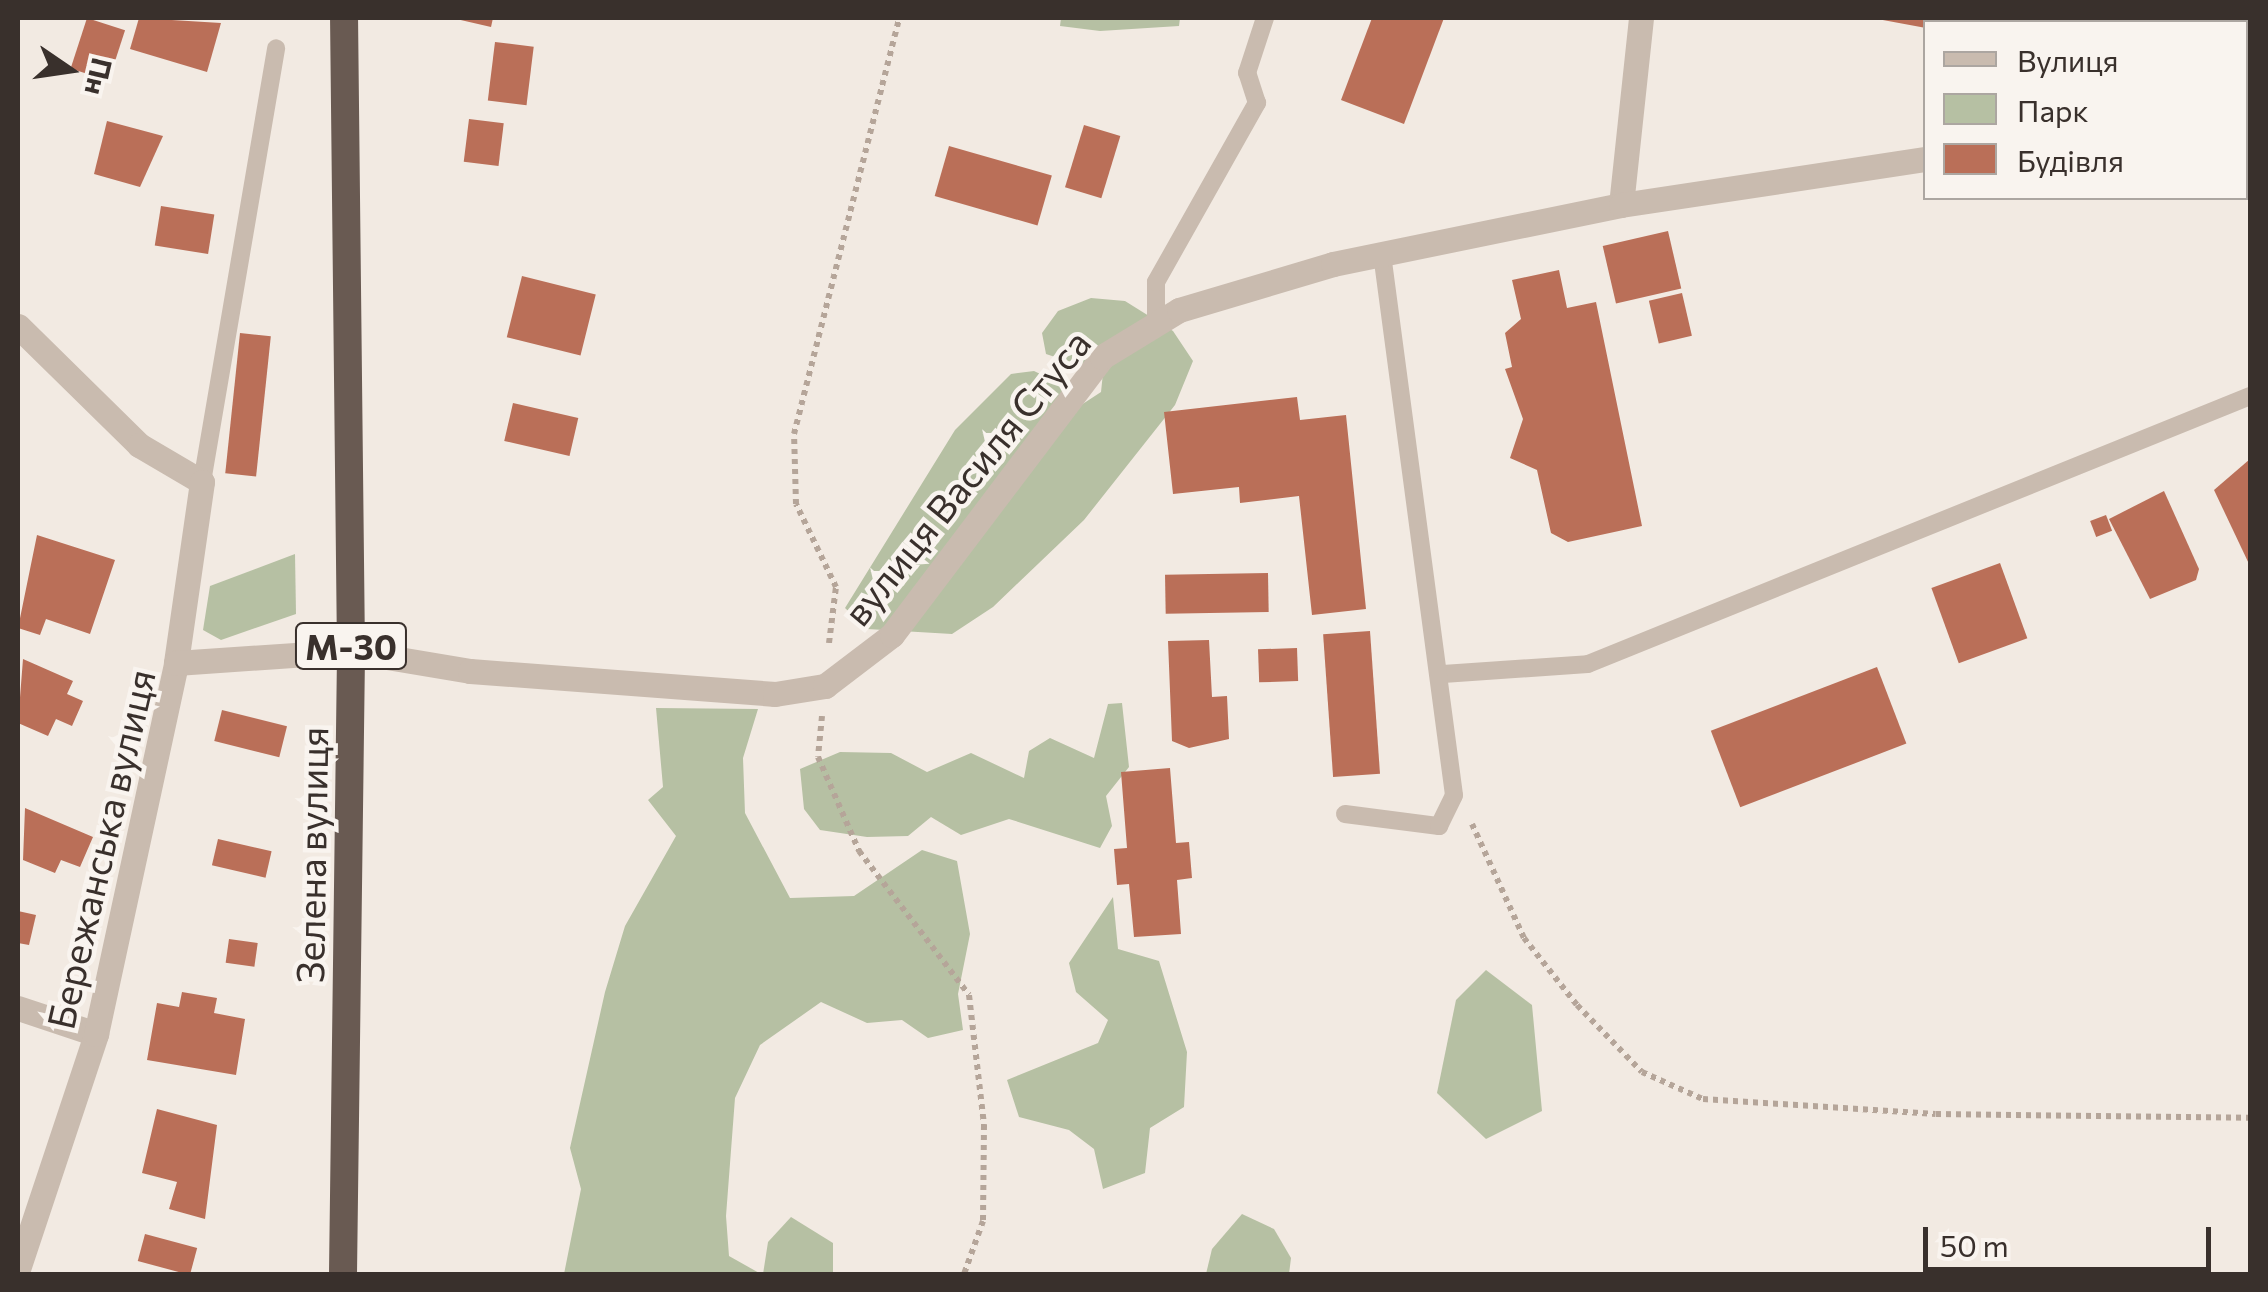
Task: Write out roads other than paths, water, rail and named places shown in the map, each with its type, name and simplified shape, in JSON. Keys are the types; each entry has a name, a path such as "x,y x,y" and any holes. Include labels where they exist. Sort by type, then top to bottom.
{"highway":[{"name":"Зелена вулиця","path":"342,1274 351,651 344,18"}],"street":[{"path":"1621,204 1641,18"},
{"name":"вулиця Василя Стуса","path":"351,651 470,671 756,692 824,686 892,634 1102,357 1179,310 1382,254 1621,204 1923,159"},
{"path":"18,326 139,444 202,482 176,663"},
{"name":"Бережанська вулиця","path":"18,1269 96,1034 176,663 351,651"},
{"path":"18,1008 96,1034"}],"lane":[{"path":"1156,324 1156,282 1257,103 1247,73 1265,18"},
{"path":"202,482 276,48"},
{"path":"1345,814 1439,826 1454,795 1443,674 1382,254"},
{"path":"1443,674 1588,664 2250,396"}]}
